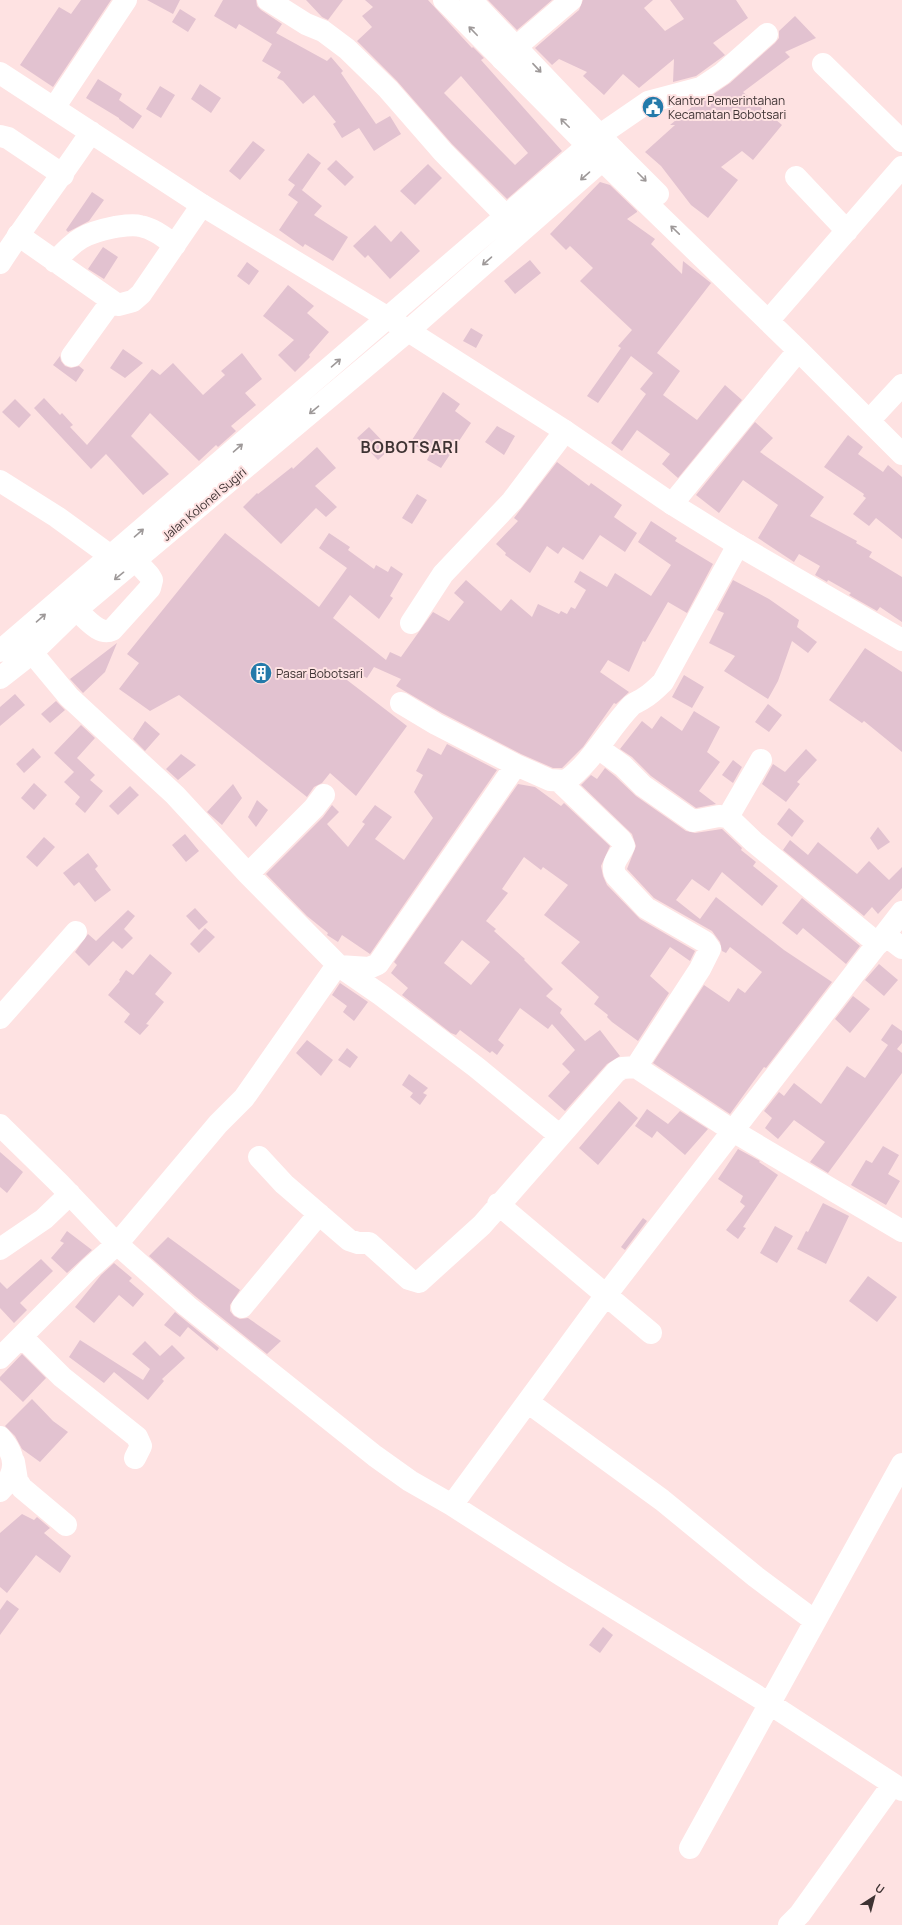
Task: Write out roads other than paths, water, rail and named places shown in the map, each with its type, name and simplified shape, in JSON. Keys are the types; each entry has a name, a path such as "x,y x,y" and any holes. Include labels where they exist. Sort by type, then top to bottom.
{"street":[{"path":"54,108 126,0"},
{"path":"268,0 306,24 323,31 347,49 352,56 388,89 443,152 505,215"},
{"path":"444,0 509,53 601,148 773,316 902,437"},
{"path":"471,0 509,53"},
{"path":"509,53 571,0"},
{"path":"0,651 25,645 388,318 505,215 601,148 648,102 701,88 722,74 767,34"},
{"path":"823,64 902,141"},
{"path":"0,73 202,205 388,318 565,431 672,504 738,545 902,640"},
{"path":"0,263 18,235 63,175 91,132"},
{"path":"0,136 8,138 63,175"},
{"name":"Jalan Kolonel Sugiri","path":"0,678 25,645 76,610 124,555 408,331 601,148"},
{"path":"773,316 902,167"},
{"path":"796,177 847,231"},
{"path":"18,235 111,302 118,305 133,301 137,297 202,205"},
{"path":"55,262 70,245 92,232 120,227 139,226 158,233 175,244"},
{"path":"72,356 111,302"},
{"path":"773,316 797,349 902,454"},
{"path":"672,504 793,357 797,349"},
{"path":"877,412 902,385"},
{"path":"411,623 443,574 512,501 565,431"},
{"path":"0,481 57,517 124,555 149,575 152,583 150,588 112,630 102,631 76,610"},
{"path":"400,703 436,724 516,765 550,780 566,781 576,774 631,705 645,698 663,682 738,545"},
{"path":"25,645 69,697 175,795 248,874 339,966 476,1067 559,1135"},
{"path":"598,748 623,766 643,786 693,820 719,816 728,818 754,842 888,942"},
{"path":"728,818 761,760"},
{"path":"0,1358 89,1269 117,1244 218,1124 244,1098 335,968 339,966 369,968 378,964 516,765"},
{"path":"560,781 621,840 624,846 614,864 613,869 616,876 646,908 705,942 710,949 700,969 636,1067"},
{"path":"248,874 314,808 324,795"},
{"path":"452,1505 529,1403 606,1296 733,1131 888,942 902,912"},
{"path":"0,1018 76,932"},
{"path":"259,1157 284,1184 349,1240 358,1243 369,1243 409,1279 419,1282 482,1225 498,1204 616,1072 629,1066 636,1067 733,1131 902,1231"},
{"path":"0,1125 70,1194 117,1244 187,1306 375,1456 410,1481 452,1505 561,1575 770,1704 898,1787 800,1914 789,1925"},
{"path":"0,1249 44,1219 70,1194"},
{"path":"498,1204 651,1333"},
{"path":"242,1307 319,1214"},
{"path":"22,1337 62,1377 137,1437 141,1443 136,1458"},
{"path":"529,1403 662,1500 756,1577 815,1621"},
{"path":"0,1437 8,1447 14,1462 18,1480 22,1488 66,1525"},
{"path":"0,1491 8,1481 14,1462"},
{"path":"690,1848 902,1464"}],"place":[{"name":"Kantor Pemerintahan Kecamatan Bobotsari","path":"653,107"},
{"name":"Pasar Bobotsari","path":"261,673"}],"district":[{"name":"BOBOTSARI","path":"410,447"}]}
